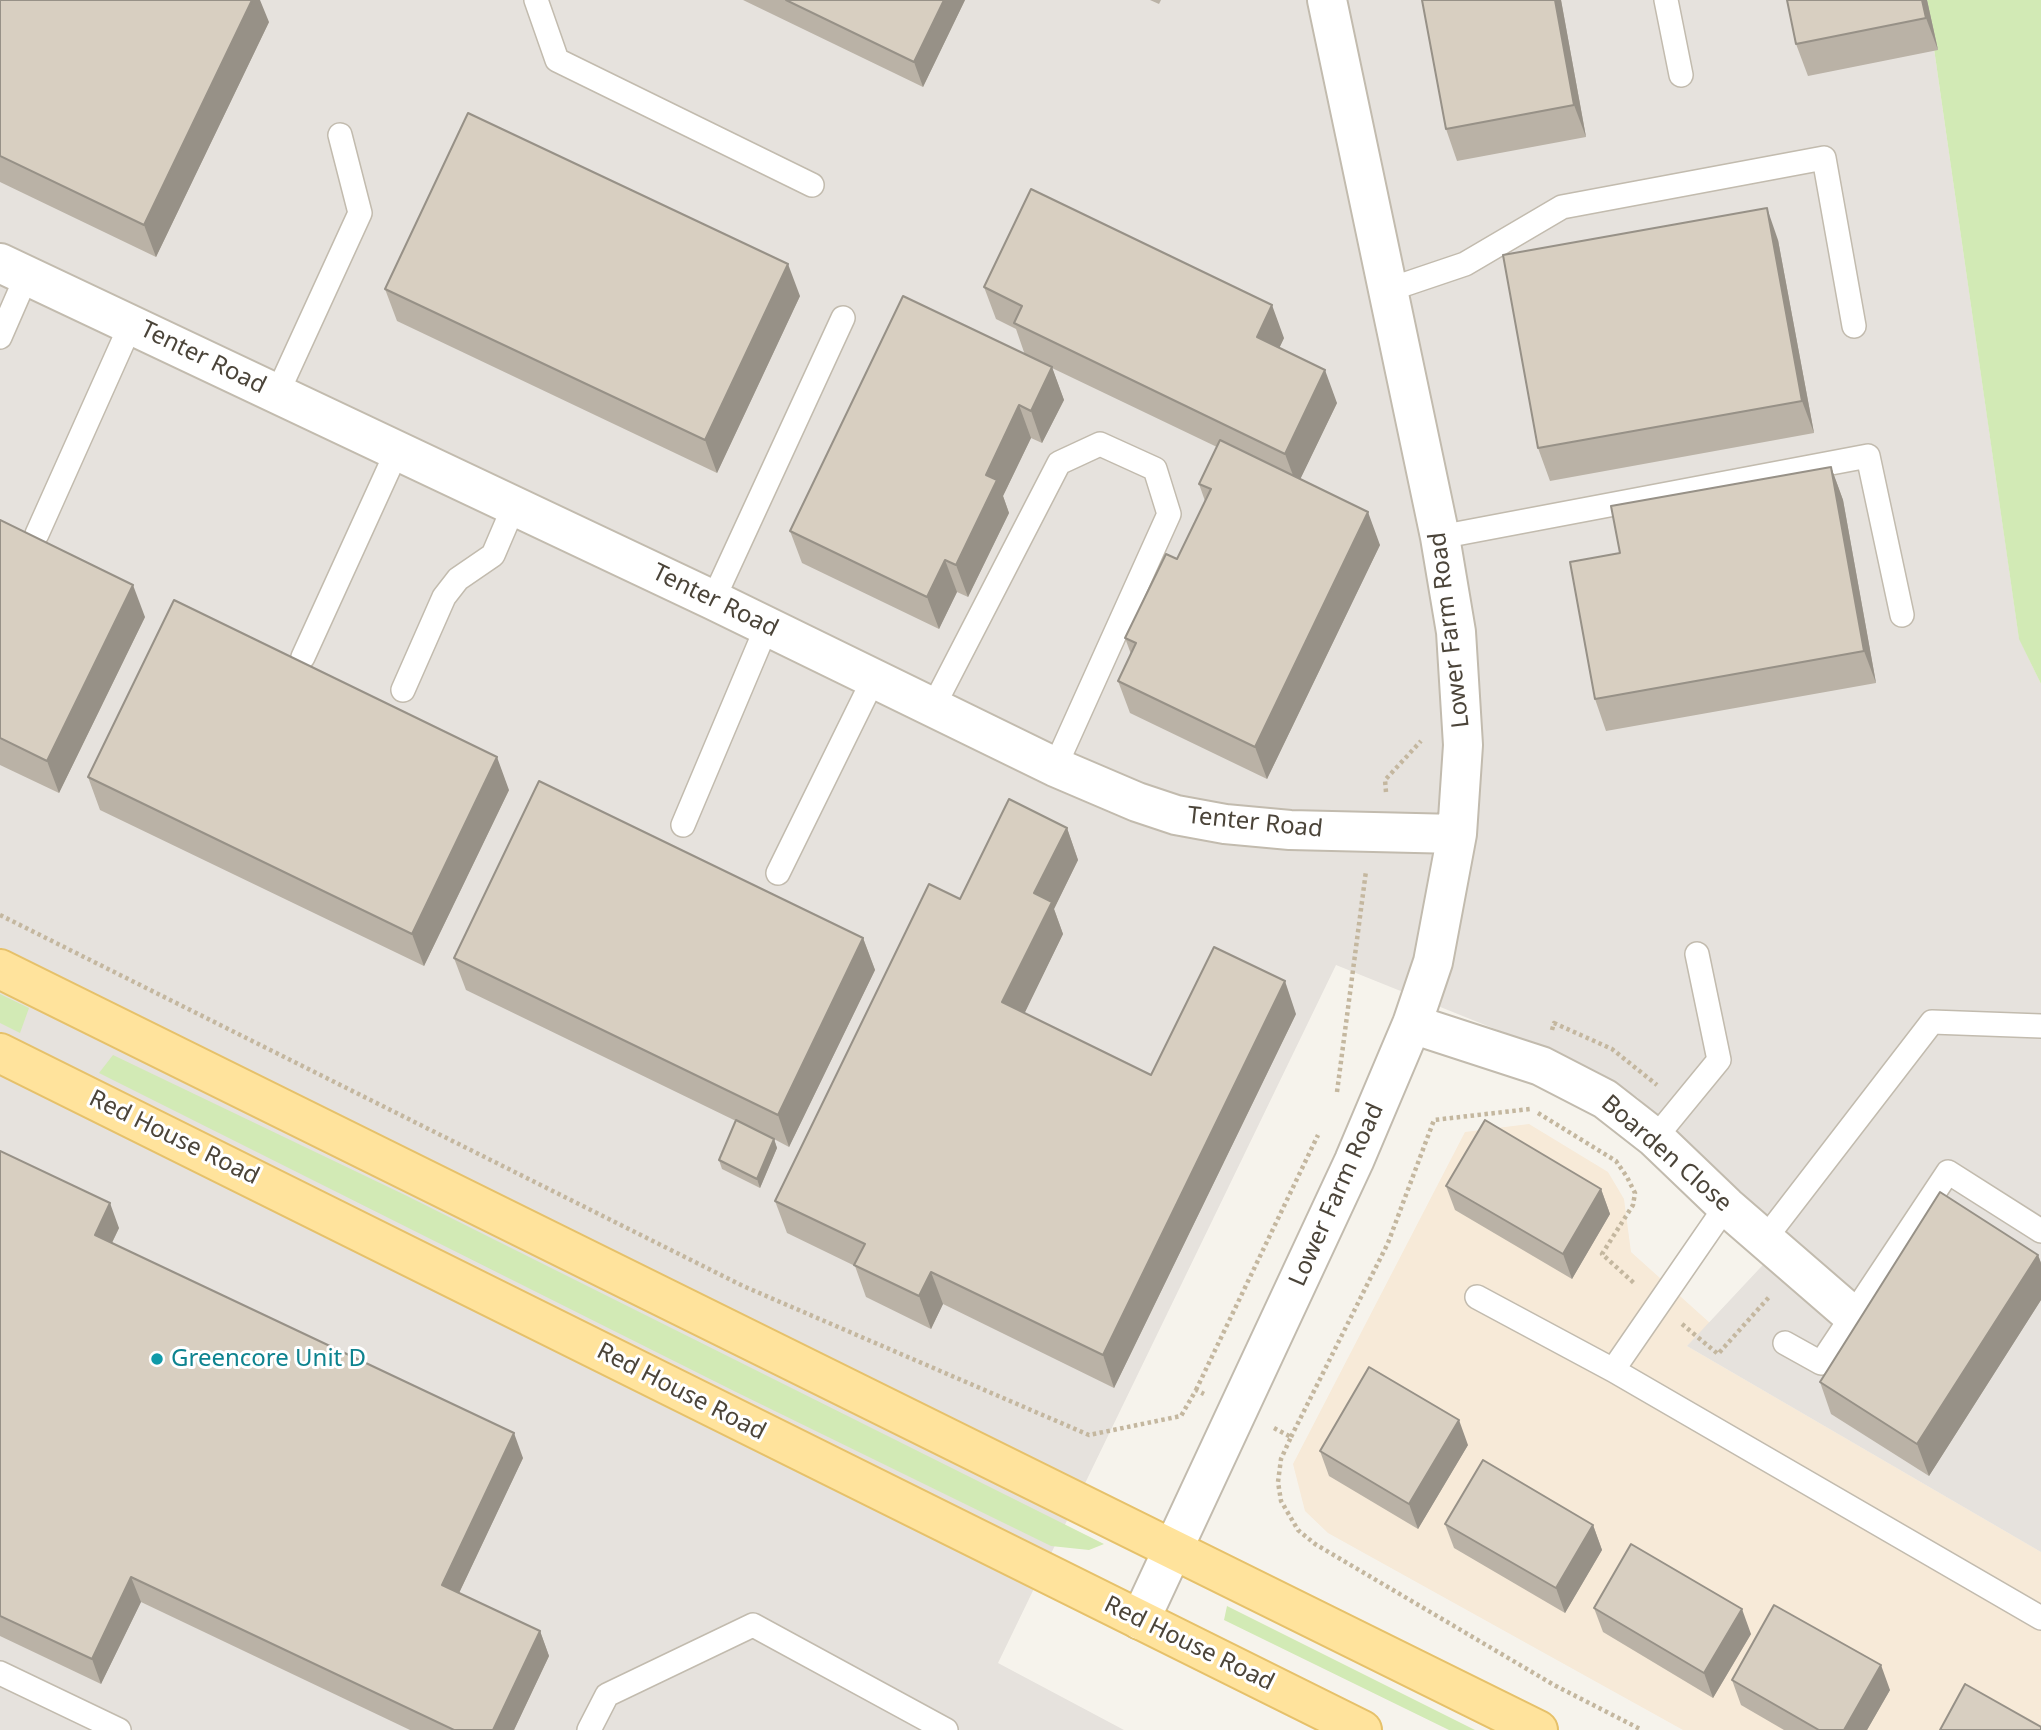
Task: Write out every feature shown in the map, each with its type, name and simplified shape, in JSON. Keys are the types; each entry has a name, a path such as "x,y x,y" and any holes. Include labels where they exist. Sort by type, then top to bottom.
{"main road":[{"path":"0,969 1538,1730"},
{"name":"Red House Road","path":"0,1052 1362,1730"}],"street":[{"name":"Lower Farm Road","path":"1140,1620 1354,1161 1412,1024 1433,962 1457,834 1463,725 1455,632 1440,537 1327,0"},
{"name":"Tenter Road","path":"14,269 713,600 1055,767 1137,802 1176,815 1225,824 1457,834"},
{"name":"Boarden Close","path":"1412,1024 1563,1076 1605,1099 1655,1138 1726,1206 1853,1316"}],"lane":[{"path":"536,0 557,60 812,185"},
{"path":"1666,0 1681,75"},
{"path":"277,394 360,213 340,135"},
{"path":"1388,290 1465,264 1562,207 1824,158 1854,327"},
{"path":"0,337 14,269"},
{"path":"713,600 843,318"},
{"path":"37,534 131,324"},
{"path":"933,707 1059,463 1100,444 1155,469 1169,514 1055,767"},
{"path":"303,657 397,451"},
{"path":"1440,537 1868,456 1902,615"},
{"path":"402,690 444,597 458,579 493,555 514,506"},
{"path":"683,825 767,626"},
{"path":"778,873 874,678"},
{"path":"1655,1138 1719,1060 1697,954"},
{"path":"1764,1240 1932,1022 2041,1026"},
{"path":"1784,1343 1821,1363 1948,1172 2041,1231"},
{"path":"1613,1370 1726,1206"},
{"path":"1477,1297 1613,1370 2041,1618"},
{"path":"589,1730 607,1695 753,1625 946,1730"},
{"path":"0,1673 119,1730"}],"path":[{"path":"1336,1096 1366,867 1386,793 1385,780 1434,727 1463,725"},
{"path":"0,915 743,1286 1089,1435 1181,1416 1319,1133"},
{"path":"1642,1730 1554,1685 1315,1544 1298,1530 1281,1501 1278,1482 1281,1459 1291,1437 1388,1243 1434,1120 1529,1108 1616,1161 1634,1193 1633,1205 1602,1254 1658,1304"},
{"path":"1196,1390 1291,1437"}],"shaded area":[{"path":"0,0 1927,0 2019,638 2041,684 2041,1552 1687,1346 1789,1237 1637,1097 1577,1062 1336,965 998,1663 1124,1730 0,1730"},
{"path":"1529,1124 1608,1172 1624,1199 1631,1252 1710,1323 1687,1346 2041,1552 2041,1730 1683,1730 1328,1533 1305,1511 1293,1464 1465,1132"}],"green space":[{"path":"1927,0 2041,0 2041,684 2019,639"},
{"path":"0,994 29,1008 20,1033 0,1023"},
{"path":"113,1055 405,1195 1104,1544 1089,1550 1051,1546 736,1392 99,1073"},
{"path":"1227,1606 1475,1730 1449,1730 1224,1620"}],"building":[{"path":"0,0 252,0 144,225 0,156"},
{"path":"786,0 944,0 914,62"},
{"path":"1422,0 1555,0 1574,105 1446,129"},
{"path":"1787,0 1922,0 1926,18 1796,44"},
{"path":"468,113 788,264 705,440 385,289"},
{"path":"1031,189 1272,305 1257,337 1325,370 1285,454 1014,323 1022,306 984,287"},
{"path":"1767,208 1802,401 1538,448 1503,255"},
{"path":"903,296 1052,367 1031,411 1019,405 986,475 997,480 956,565 945,560 927,597 790,531"},
{"path":"1220,440 1368,512 1255,747 1118,681 1136,643 1125,638 1166,554 1177,559 1211,489 1199,484"},
{"path":"1831,467 1864,651 1595,699 1570,562 1620,553 1611,506"},
{"path":"0,520 133,585 47,761 0,738"},
{"path":"174,600 497,757 412,934 88,777"},
{"path":"539,781 863,938 778,1115 454,958"},
{"path":"1009,799 1067,828 1034,893 1052,902 1002,1002 1151,1075 1214,947 1285,981 1103,1355 931,1272 919,1296 854,1265 865,1244 775,1201 929,884 960,899"},
{"path":"736,1120 774,1139 757,1179 719,1160"},
{"path":"1485,1120 1601,1189 1563,1254 1446,1186"},
{"name":"Greencore Unit D","path":"0,1151 110,1203 95,1235 514,1433 442,1585 540,1631 493,1730 454,1730 131,1577 92,1659 0,1616"},
{"path":"1940,1192 2038,1255 1917,1444 1820,1382"},
{"path":"1369,1367 1459,1420 1409,1504 1320,1451"},
{"path":"1483,1460 1593,1525 1556,1588 1445,1524"},
{"path":"1631,1544 1742,1609 1704,1673 1594,1608"},
{"path":"1774,1605 1881,1665 1844,1730 1819,1730 1732,1680"},
{"path":"1965,1684 2041,1727 2041,1730 1940,1730"}],"place":[{"name":"Greencore Unit D","path":"157,1359"}]}
